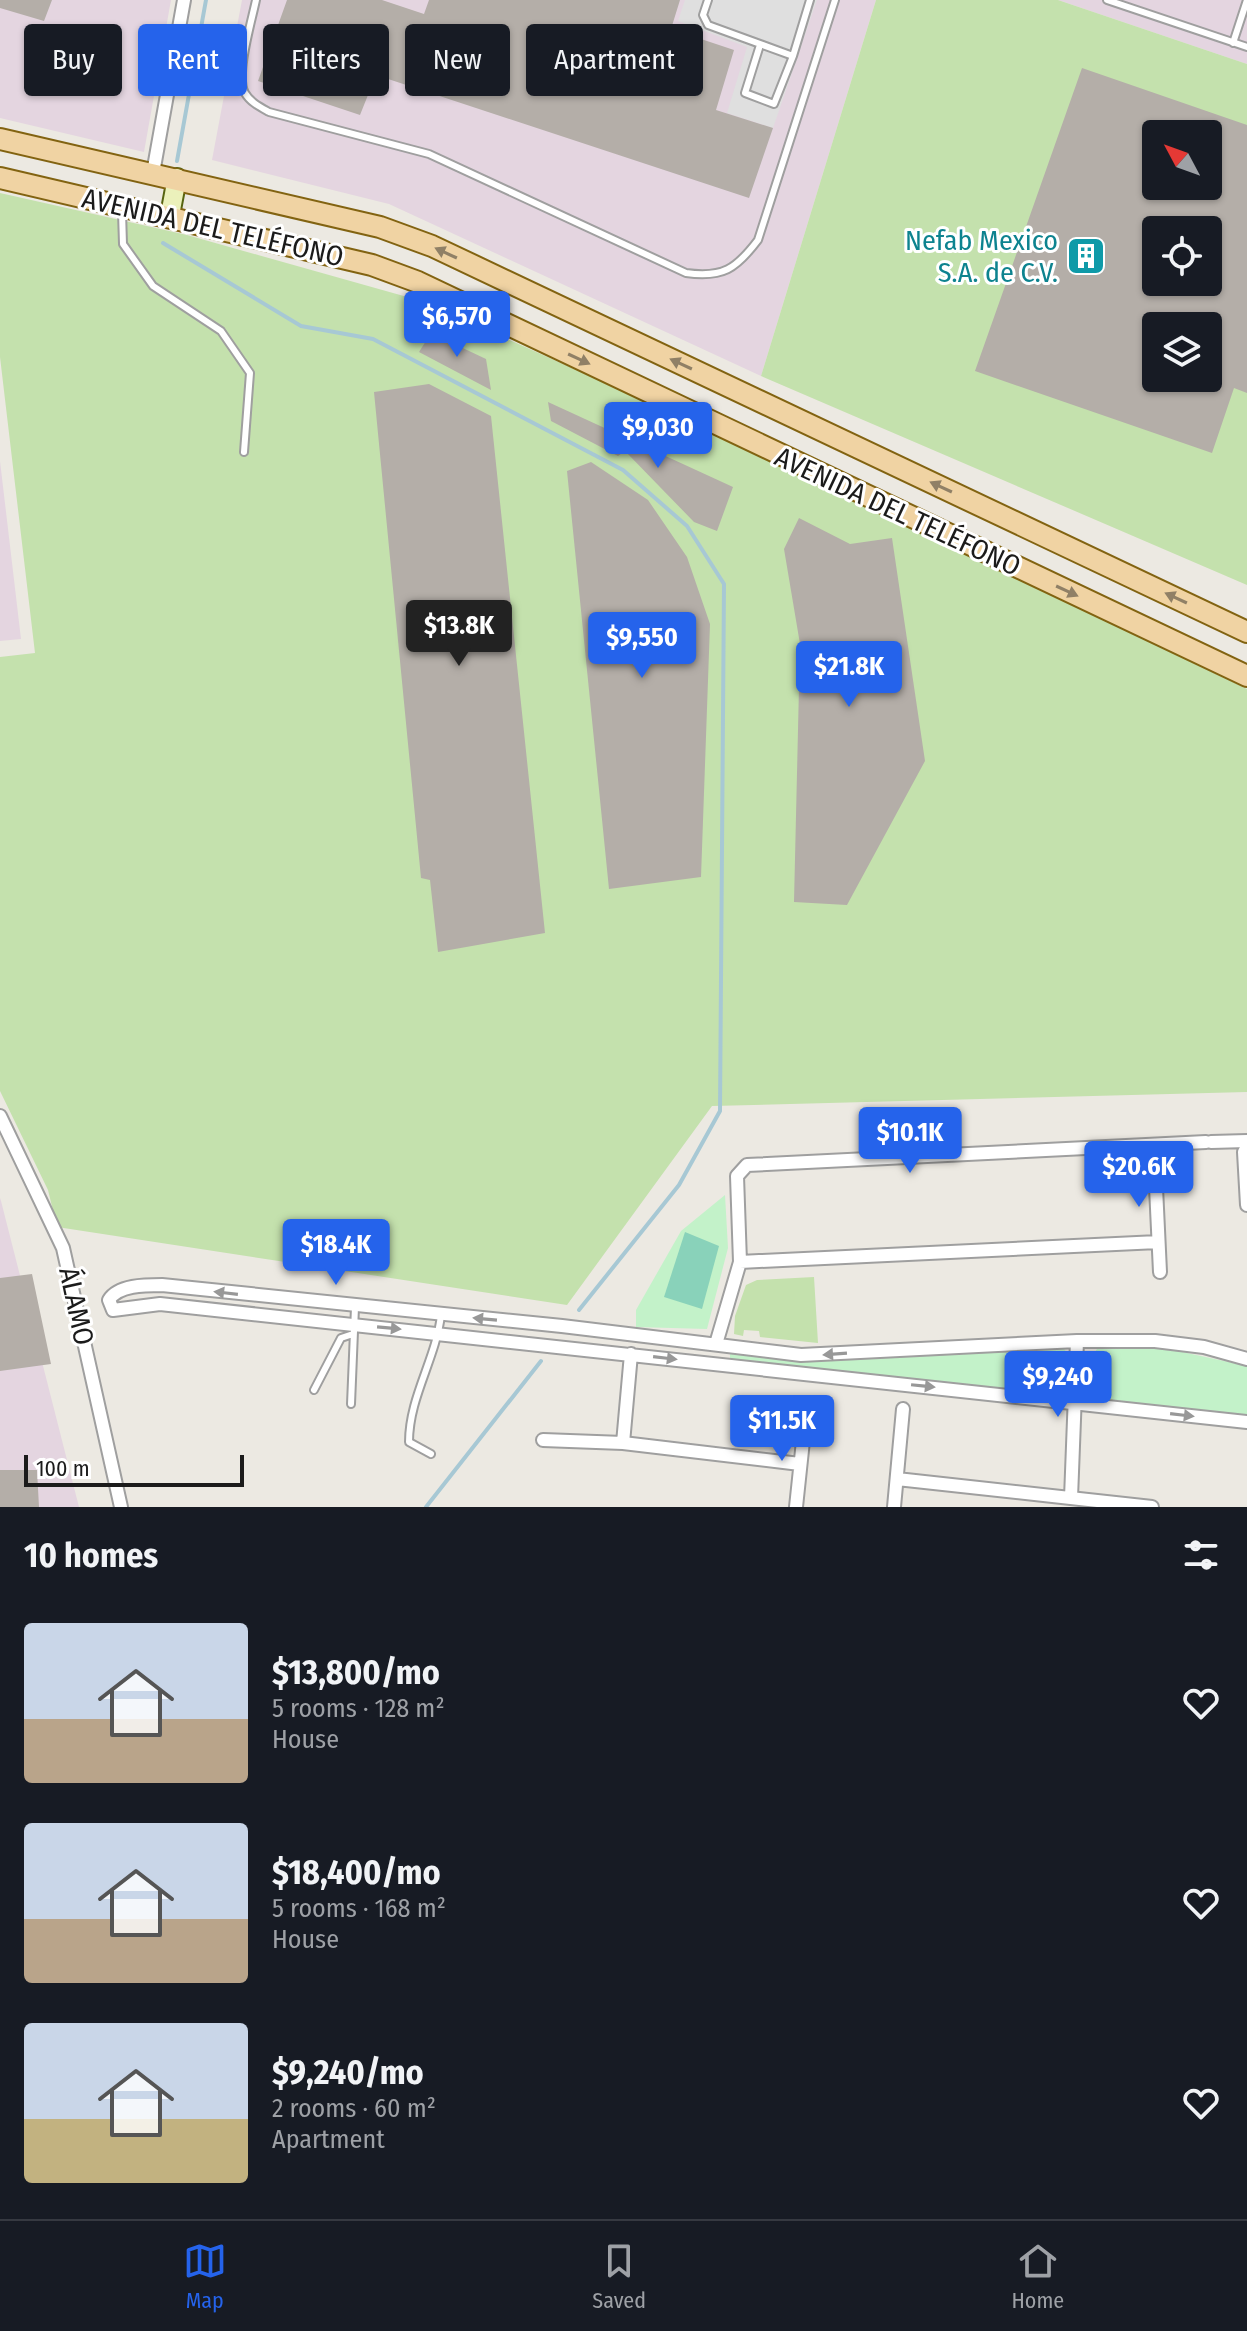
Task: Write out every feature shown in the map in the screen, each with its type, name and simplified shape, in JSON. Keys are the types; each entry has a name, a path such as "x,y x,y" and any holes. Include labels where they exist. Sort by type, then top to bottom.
{"main road":[{"name":"AVENIDA DEL TELÉFONO","path":"0,139 380,227 432,246 1247,632"},
{"name":"AVENIDA DEL TELÉFONO","path":"0,178 170,215 372,265 418,282 1247,676"},
{"path":"170,215 177,178"}],"street":[{"path":"153,173 184,0"},
{"name":"ÁLAMO","path":"0,1116 63,1248 121,1507"},
{"path":"722,1365 721,1344 740,1262 737,1176 747,1165 1247,1141"},
{"path":"1154,1145 1160,1272"},
{"path":"1247,1147 1244,1152 1247,1205"},
{"path":"740,1262 1158,1242"},
{"path":"1247,1359 1204,1347 1155,1341 1077,1341 816,1356 162,1285 134,1287 114,1293 109,1300 113,1310 160,1304 354,1329 439,1332 1247,1422"},
{"path":"601,1350 603,1331"},
{"path":"1071,1498 1077,1341"},
{"path":"623,1443 631,1354"},
{"path":"894,1507 903,1409"},
{"path":"796,1507 805,1422"},
{"path":"543,1440 623,1443 800,1464"},
{"path":"897,1479 1152,1507"}],"lane":[{"path":"256,0 242,70 243,91 254,104 269,112 429,154 686,273 711,277 731,269 758,240 835,0"},
{"path":"708,0 703,15 708,25 793,56"},
{"path":"760,45 745,93 770,104 777,102 810,0"},
{"path":"1107,0 1247,47"},
{"path":"1233,43 1247,0"},
{"path":"121,204 123,244 153,286 221,331 250,373 244,452"},
{"path":"351,1404 355,1307"},
{"path":"431,1454 409,1442 409,1417 439,1332 441,1315"},
{"path":"314,1390 341,1338 354,1329"}],"shaded area":[{"path":"0,0 171,0 167,24 138,24 138,96 154,96 144,152 0,118"},
{"path":"242,0 876,0 761,376 389,204 212,160 224,96 247,96 247,24 238,24"},
{"path":"685,0 817,0 773,128 727,113 747,47 703,30 703,24 678,21"},
{"path":"1058,0 1247,0 1247,64"},
{"path":"0,461 21,639 0,641"},
{"path":"0,1198 1,1201 79,1507 0,1507"}],"green space":[{"path":"876,0 1058,0 1247,64 1247,585 761,376"},
{"path":"0,193 187,235 425,302 768,456 1247,689 1247,1092 712,1106 567,1305 57,1227 48,1190 0,1091 0,657 35,653 0,357"},
{"path":"725,1195 728,1248 707,1329 636,1327 636,1310 681,1231"},
{"path":"685,1232 719,1246 702,1309 664,1297"},
{"path":"814,1277 818,1343 760,1337 759,1331 744,1330 743,1336 734,1334 735,1316 746,1285 757,1280"},
{"path":"1102,1345 1164,1348 1247,1366 1247,1415 1095,1398 1091,1388 1096,1350"},
{"path":"1063,1348 1070,1360 1070,1374 1065,1386 1054,1394 730,1361 730,1351 805,1361"}],"building":[{"path":"0,0 52,0 44,21 0,8"},
{"path":"287,0 382,0 424,14 429,0 680,0 673,24 526,24 526,96 703,96 703,40 734,50 716,110 773,128 749,198 440,96 510,96 510,24 405,24 405,85 389,79 389,24 278,24"},
{"name":"Nefab Mexico S.A. de C.V.","path":"1082,68 1247,125 1247,393 1234,388 1212,453 975,371"},
{"path":"303,96 368,96 360,115"},
{"path":"431,333 486,359 491,390 419,352"},
{"path":"429,384 491,416 545,933 438,952 430,880 421,878 374,392"},
{"path":"548,402 733,487 717,531 694,522 625,451 618,456 551,421"},
{"path":"591,462 648,500 687,557 710,624 701,877 609,889 567,471"},
{"path":"799,518 850,544 892,538 925,761 847,905 794,902 800,644 784,549"},
{"path":"32,1274 51,1364 0,1371 0,1278"},
{"path":"0,1470 37,1470 39,1507 0,1507"}],"waterway":[{"path":"177,161 206,0"},
{"path":"163,243 301,326 373,339 623,470 687,526 724,584 720,1111 679,1185 579,1310"},
{"path":"426,1507 541,1361"}],"place":[{"name":"Nefab Mexico S.A. de C.V.","path":"1086,256"}]}
